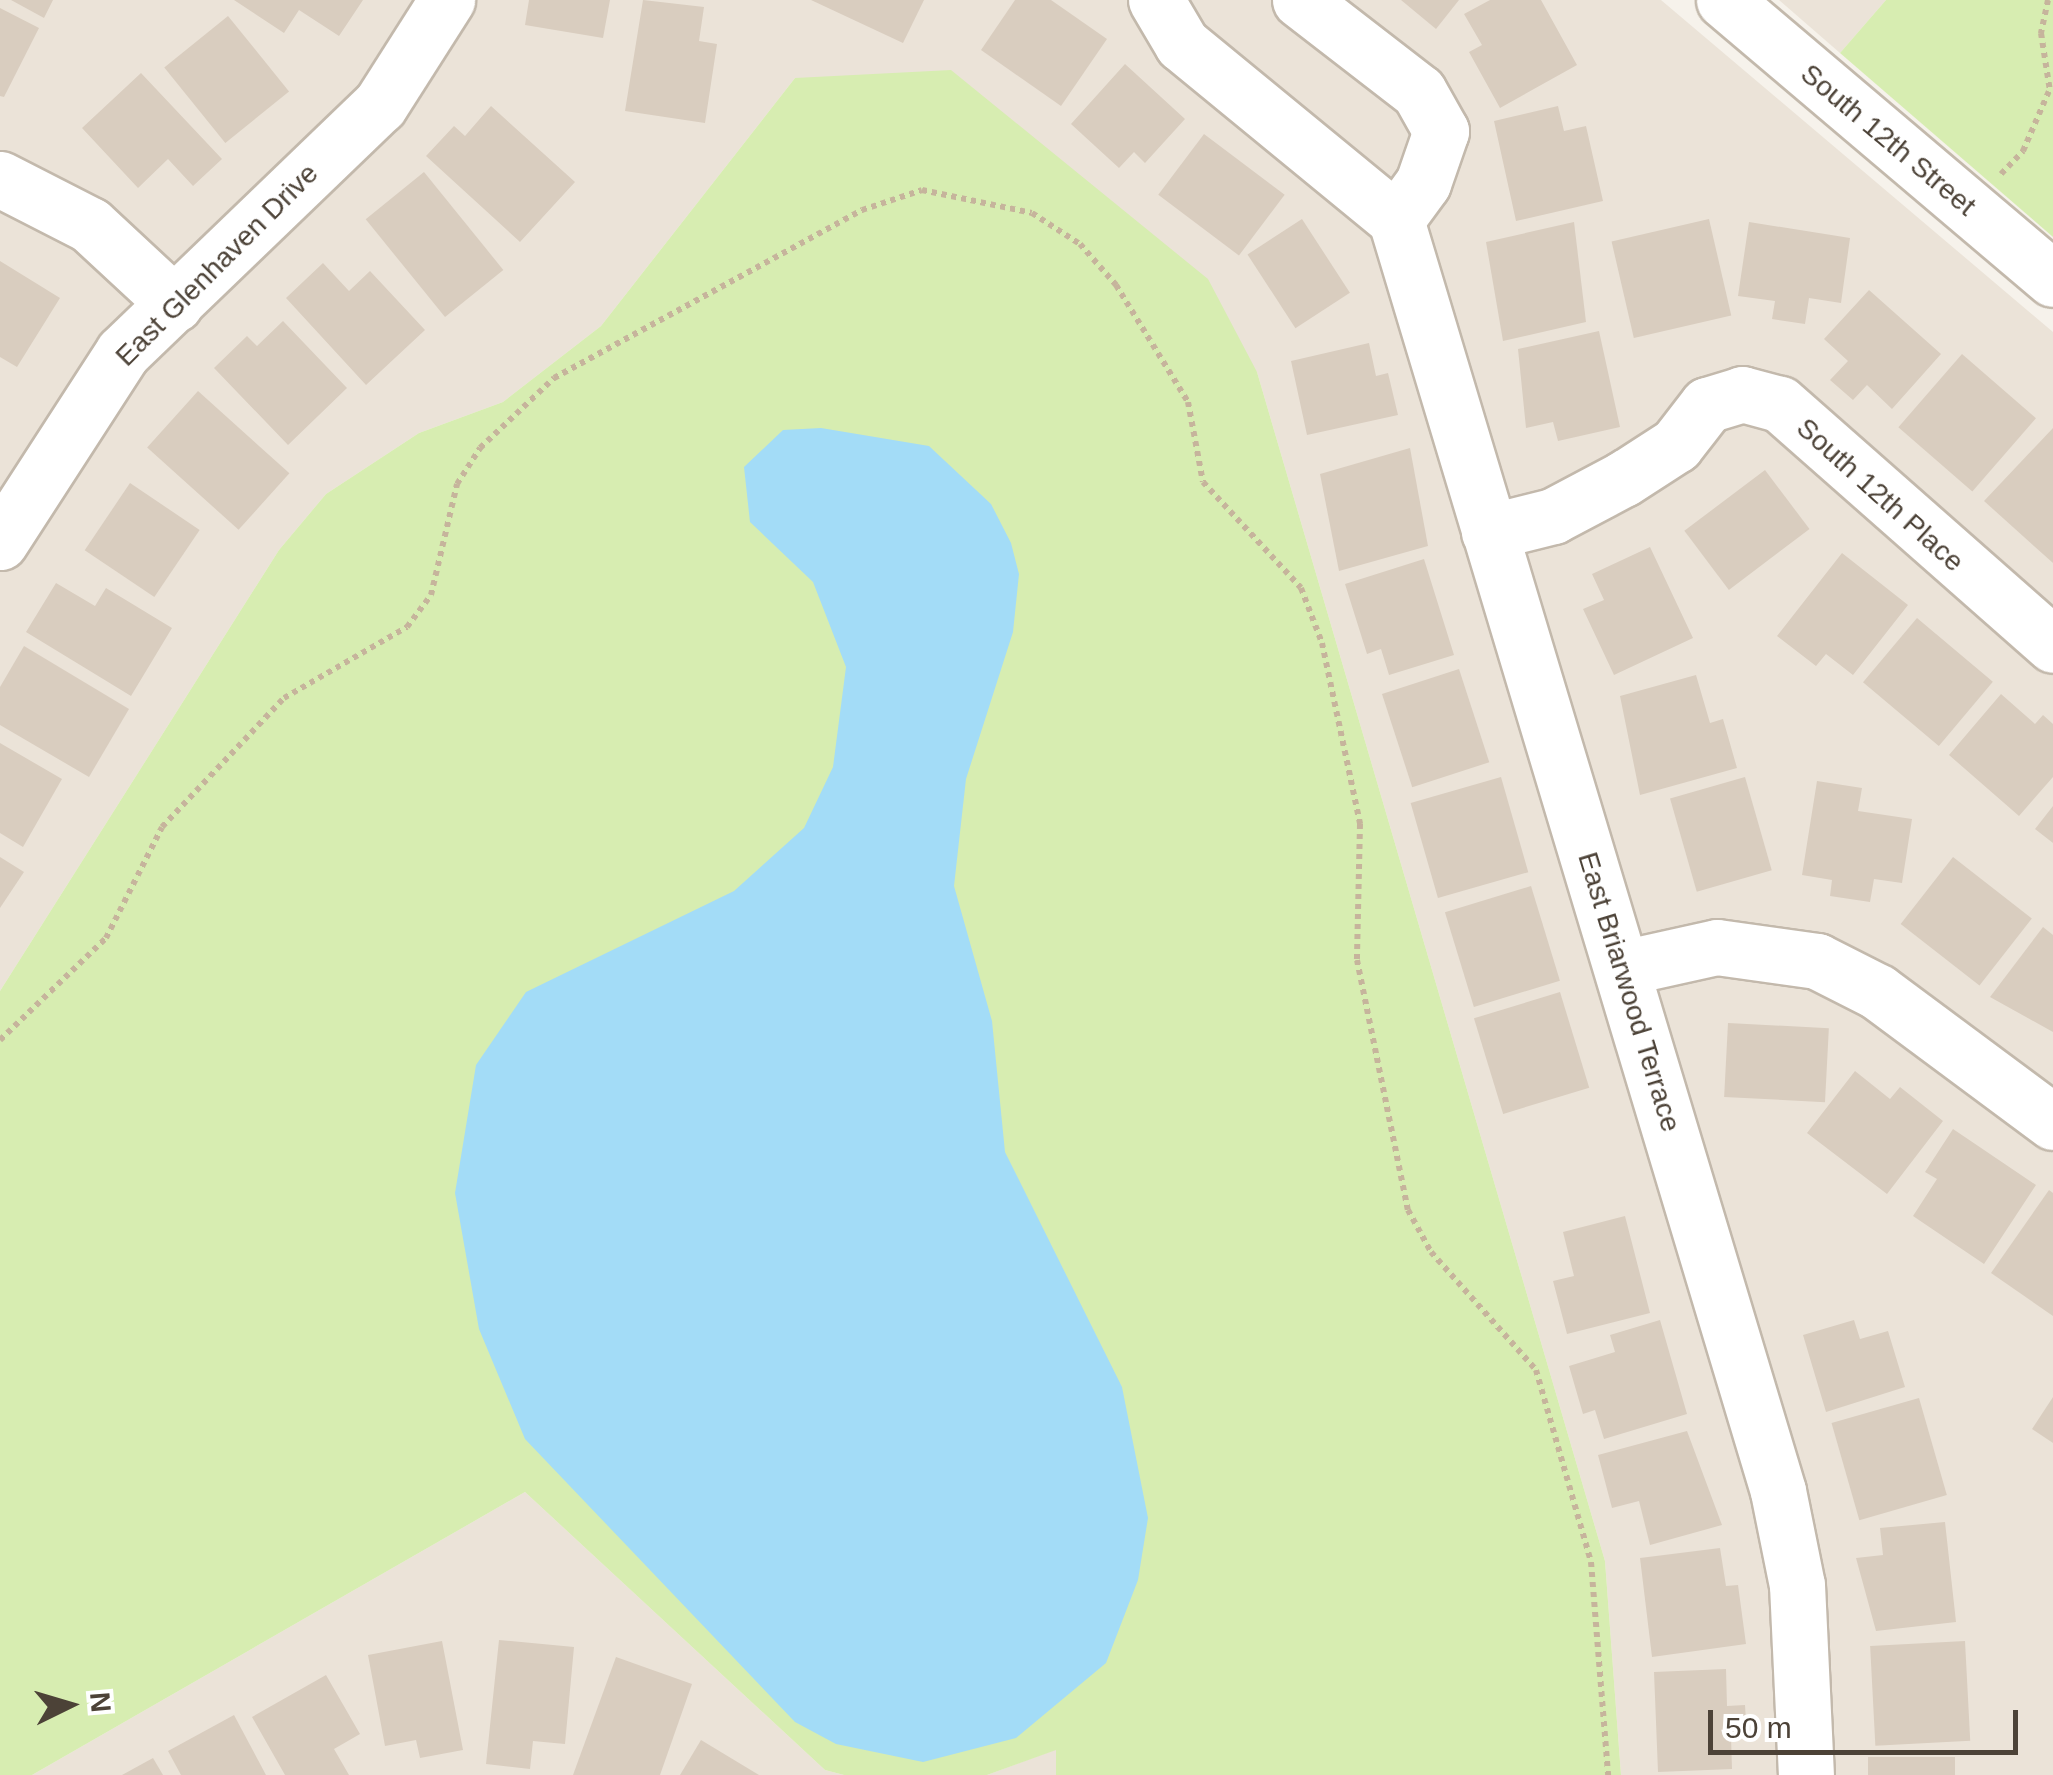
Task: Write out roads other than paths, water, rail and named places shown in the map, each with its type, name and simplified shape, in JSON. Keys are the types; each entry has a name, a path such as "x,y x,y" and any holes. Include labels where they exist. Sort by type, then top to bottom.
{"street":[{"name":"East Glenhaven Drive","path":"0,542 123,352 380,105 448,0"},
{"path":"1156,0 1182,44 1396,220 1423,183 1442,131 1418,92 1300,0"},
{"name":"South 12th Street","path":"1724,0 2053,279"},
{"path":"0,179 90,225 176,304"},
{"name":"East Briarwood Terrace","path":"1396,220 1678,1154 1797,1584 1806,1775"},
{"name":"South 12th Place","path":"1489,532 1553,516 1624,479 1676,445 1707,405 1742,394 1780,404 2053,645"},
{"path":"1622,968 1717,947 1817,960 1878,992 2053,1122"}],"water":[{"path":"821,428 929,446 991,504 1011,543 1019,574 1013,632 966,779 954,886 992,1021 1005,1152 1122,1387 1148,1518 1138,1580 1106,1663 1016,1738 923,1762 836,1744 795,1722 525,1439 479,1329 455,1193 476,1065 526,992 734,891 804,828 833,767 846,667 813,582 750,522 744,467 783,430"}]}
